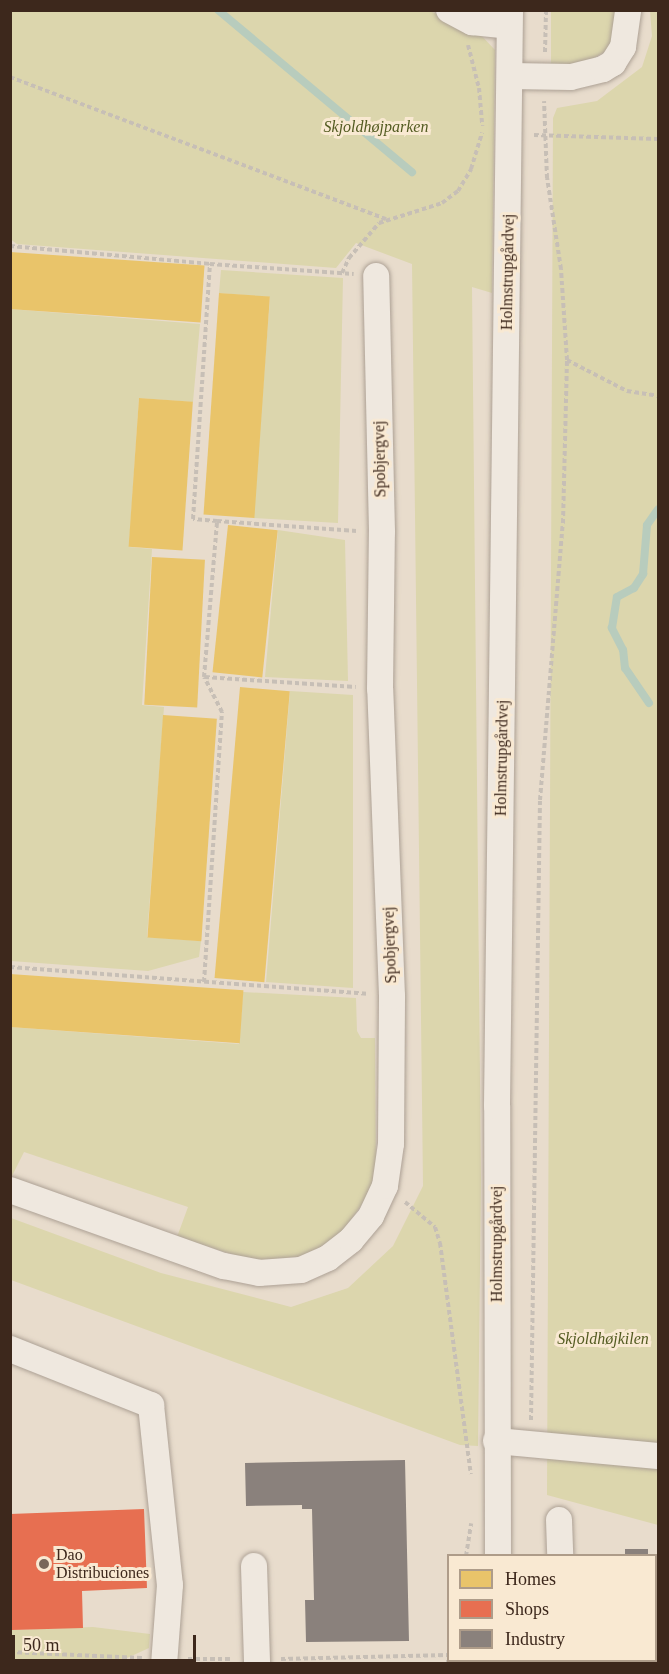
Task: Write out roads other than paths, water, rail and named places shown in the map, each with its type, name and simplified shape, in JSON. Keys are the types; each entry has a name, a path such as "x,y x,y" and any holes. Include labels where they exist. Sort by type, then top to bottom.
{"street":[{"name":"Holmstrupgårdvej","path":"449,10 472,22 509,18 510,135 496,1441 498,1554"},
{"path":"510,76 570,77 603,69 613,63 623,46 628,10"},
{"name":"Spobjergvej","path":"10,1190 225,1266 259,1273 301,1270 328,1258 351,1240 371,1216 385,1186 391,1144 392,996 380,689 382,532 376,276"},
{"path":"10,1349 151,1406 170,1585 164,1664"},
{"path":"496,1441 658,1456"},
{"path":"559,1520 560,1554"},
{"path":"254,1566 257,1664"}],"waterway":[{"path":"218,10 412,172"},
{"path":"649,703 625,668 623,650 612,628 617,597 634,588 643,574 647,525 658,509"}],"place":[{"name":"Dao Distribuciones","path":"44,1564"}],"park label":[{"name":"Skjoldhøjparken","path":"376,127"},
{"name":"Skjoldhøjkilen","path":"603,1339"}]}
